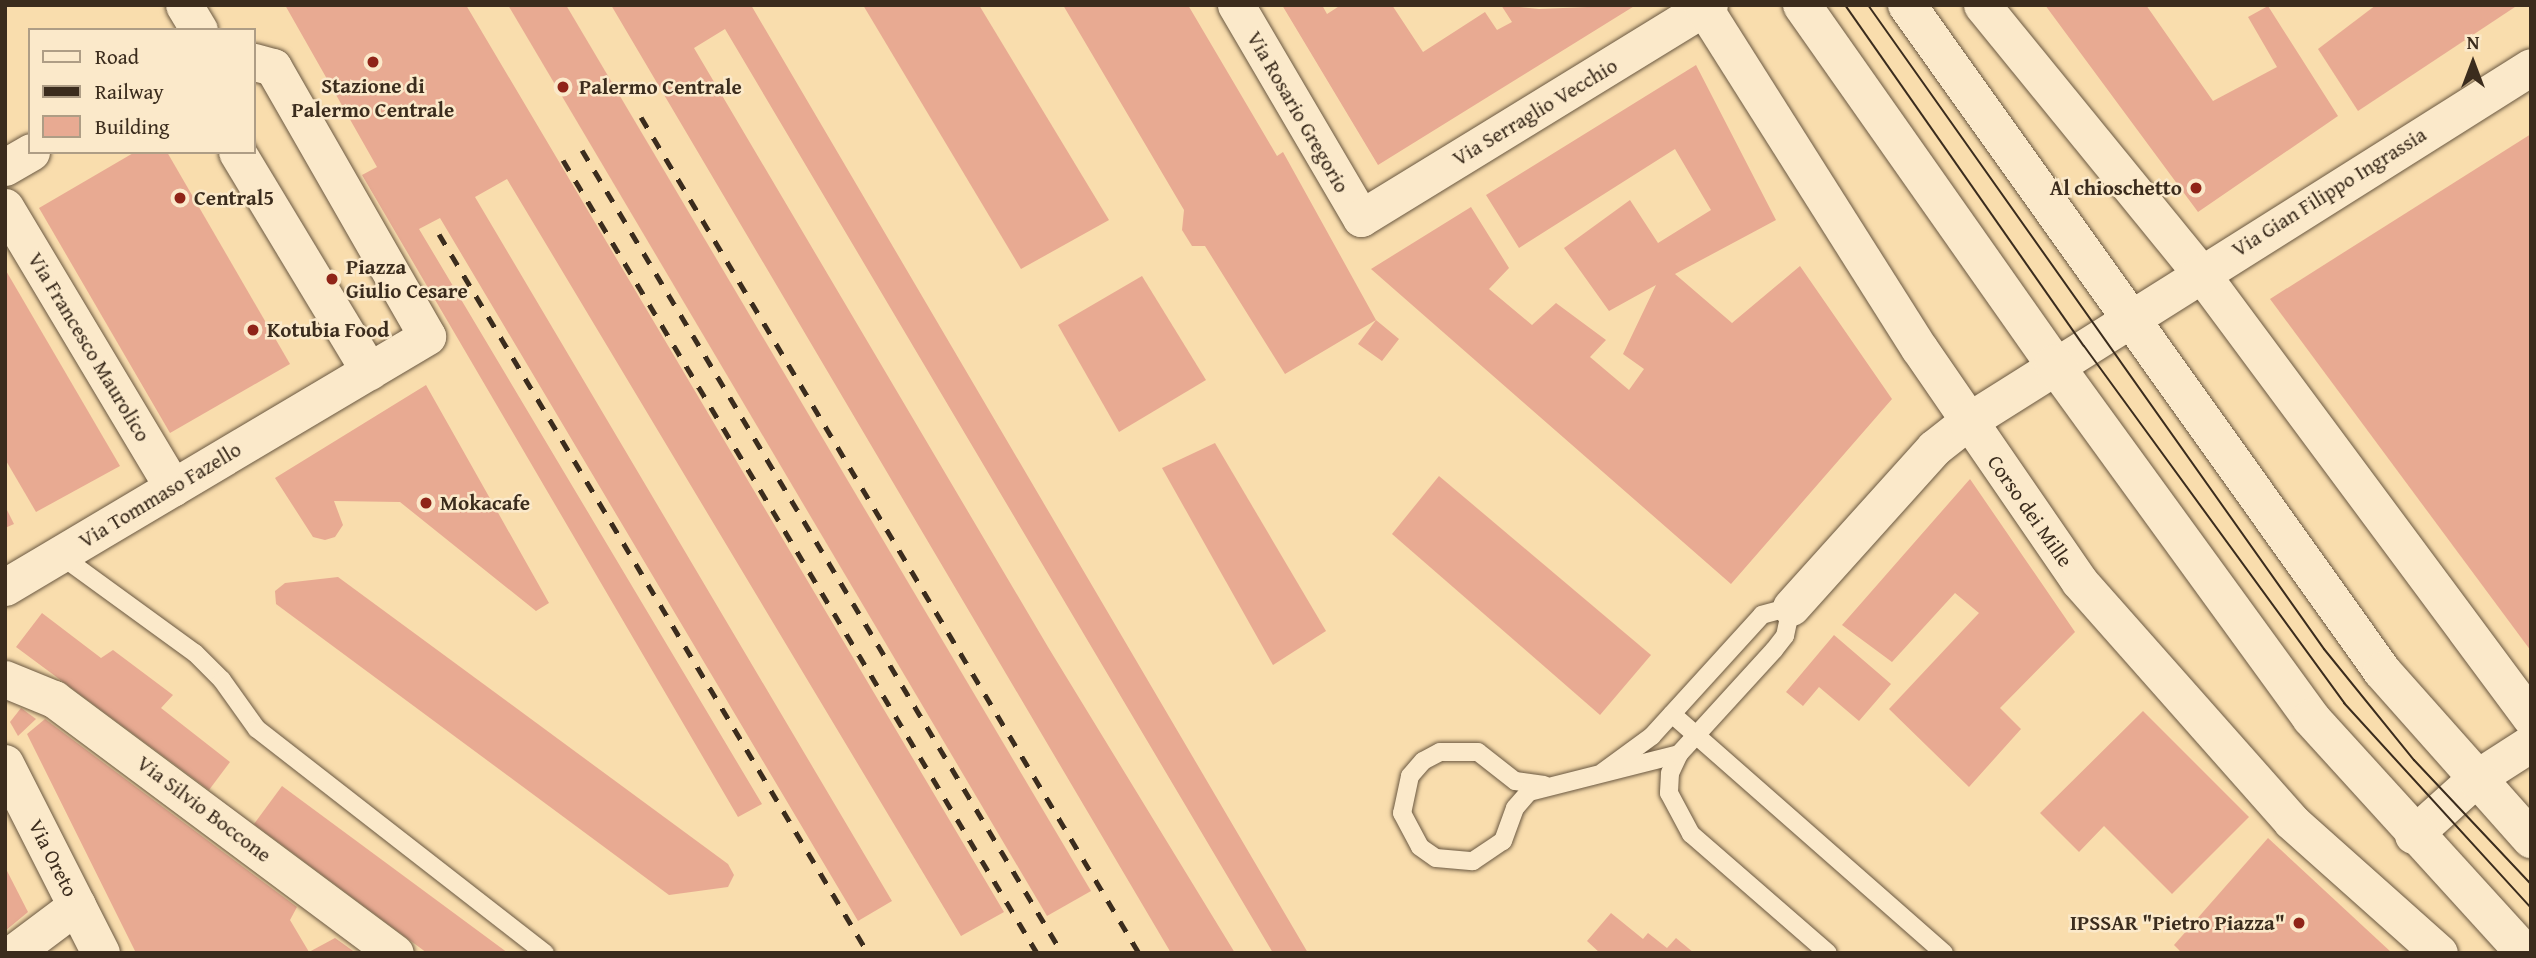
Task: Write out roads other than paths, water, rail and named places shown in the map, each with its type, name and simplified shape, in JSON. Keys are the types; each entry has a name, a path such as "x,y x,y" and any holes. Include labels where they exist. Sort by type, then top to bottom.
{"street":[{"path":"184,5 198,28"},
{"name":"Via Rosario Gregorio","path":"1236,5 1361,218"},
{"path":"1802,5 2054,364 2311,718 2413,835 2525,953"},
{"path":"1907,5 2382,671 2531,839"},
{"path":"1982,5 2200,272 2531,718"},
{"name":"Via Serraglio Vecchio","path":"1361,218 1705,7"},
{"name":"Corso dei Mille","path":"1705,7 1967,422 2079,581 2291,821 2440,953"},
{"name":"Via Tommaso Fazello","path":"5,587 427,336 273,67 256,63"},
{"name":"Via Gian Filippo Ingrassia","path":"1791,607 1934,448 1967,422 2200,272 2531,67"},
{"path":"5,167 28,154"},
{"path":"238,154 369,371"},
{"name":"Via Francesco Maurolico","path":"5,207 173,488"},
{"name":"Via Silvio Boccone","path":"5,679 54,699 395,953"},
{"path":"2413,835 2475,779 2531,743"},
{"name":"Via Oreto","path":"5,764 101,953"},
{"path":"13,953 77,905"}],"lane":[{"path":"60,555 195,653 222,680 257,729 545,953"},
{"path":"1603,772 1652,736 1762,615 1791,607 1785,636 1679,754 1670,773 1669,793 1691,834 1828,953"},
{"path":"1672,714 1944,953"},
{"path":"1544,785 1515,781 1478,752 1440,752 1423,761 1410,776 1402,813 1420,848 1436,858 1473,861 1503,841 1520,800 1544,785 1679,754"}],"tram line":[{"path":"1845,5 2084,346 2344,703 2531,908"},
{"path":"1868,5 2324,649 2414,760 2531,884"}],"railway":[{"path":"641,117 1139,953"},
{"path":"582,150 1062,953"},
{"path":"563,160 1037,953"},
{"path":"439,234 868,953"}],"place":[{"name":"Stazione di Palermo Centrale","path":"373,62"},
{"name":"Palermo Centrale","path":"563,87"},
{"name":"Al chioschetto","path":"2196,188"},
{"name":"Central5","path":"180,198"},
{"name":"Piazza Giulio Cesare","path":"332,279"},
{"name":"Kotubia Food","path":"253,330"},
{"name":"Mokacafe","path":"426,503"},
{"name":"IPSSAR \"Pietro Piazza\"","path":"2299,923"}]}
